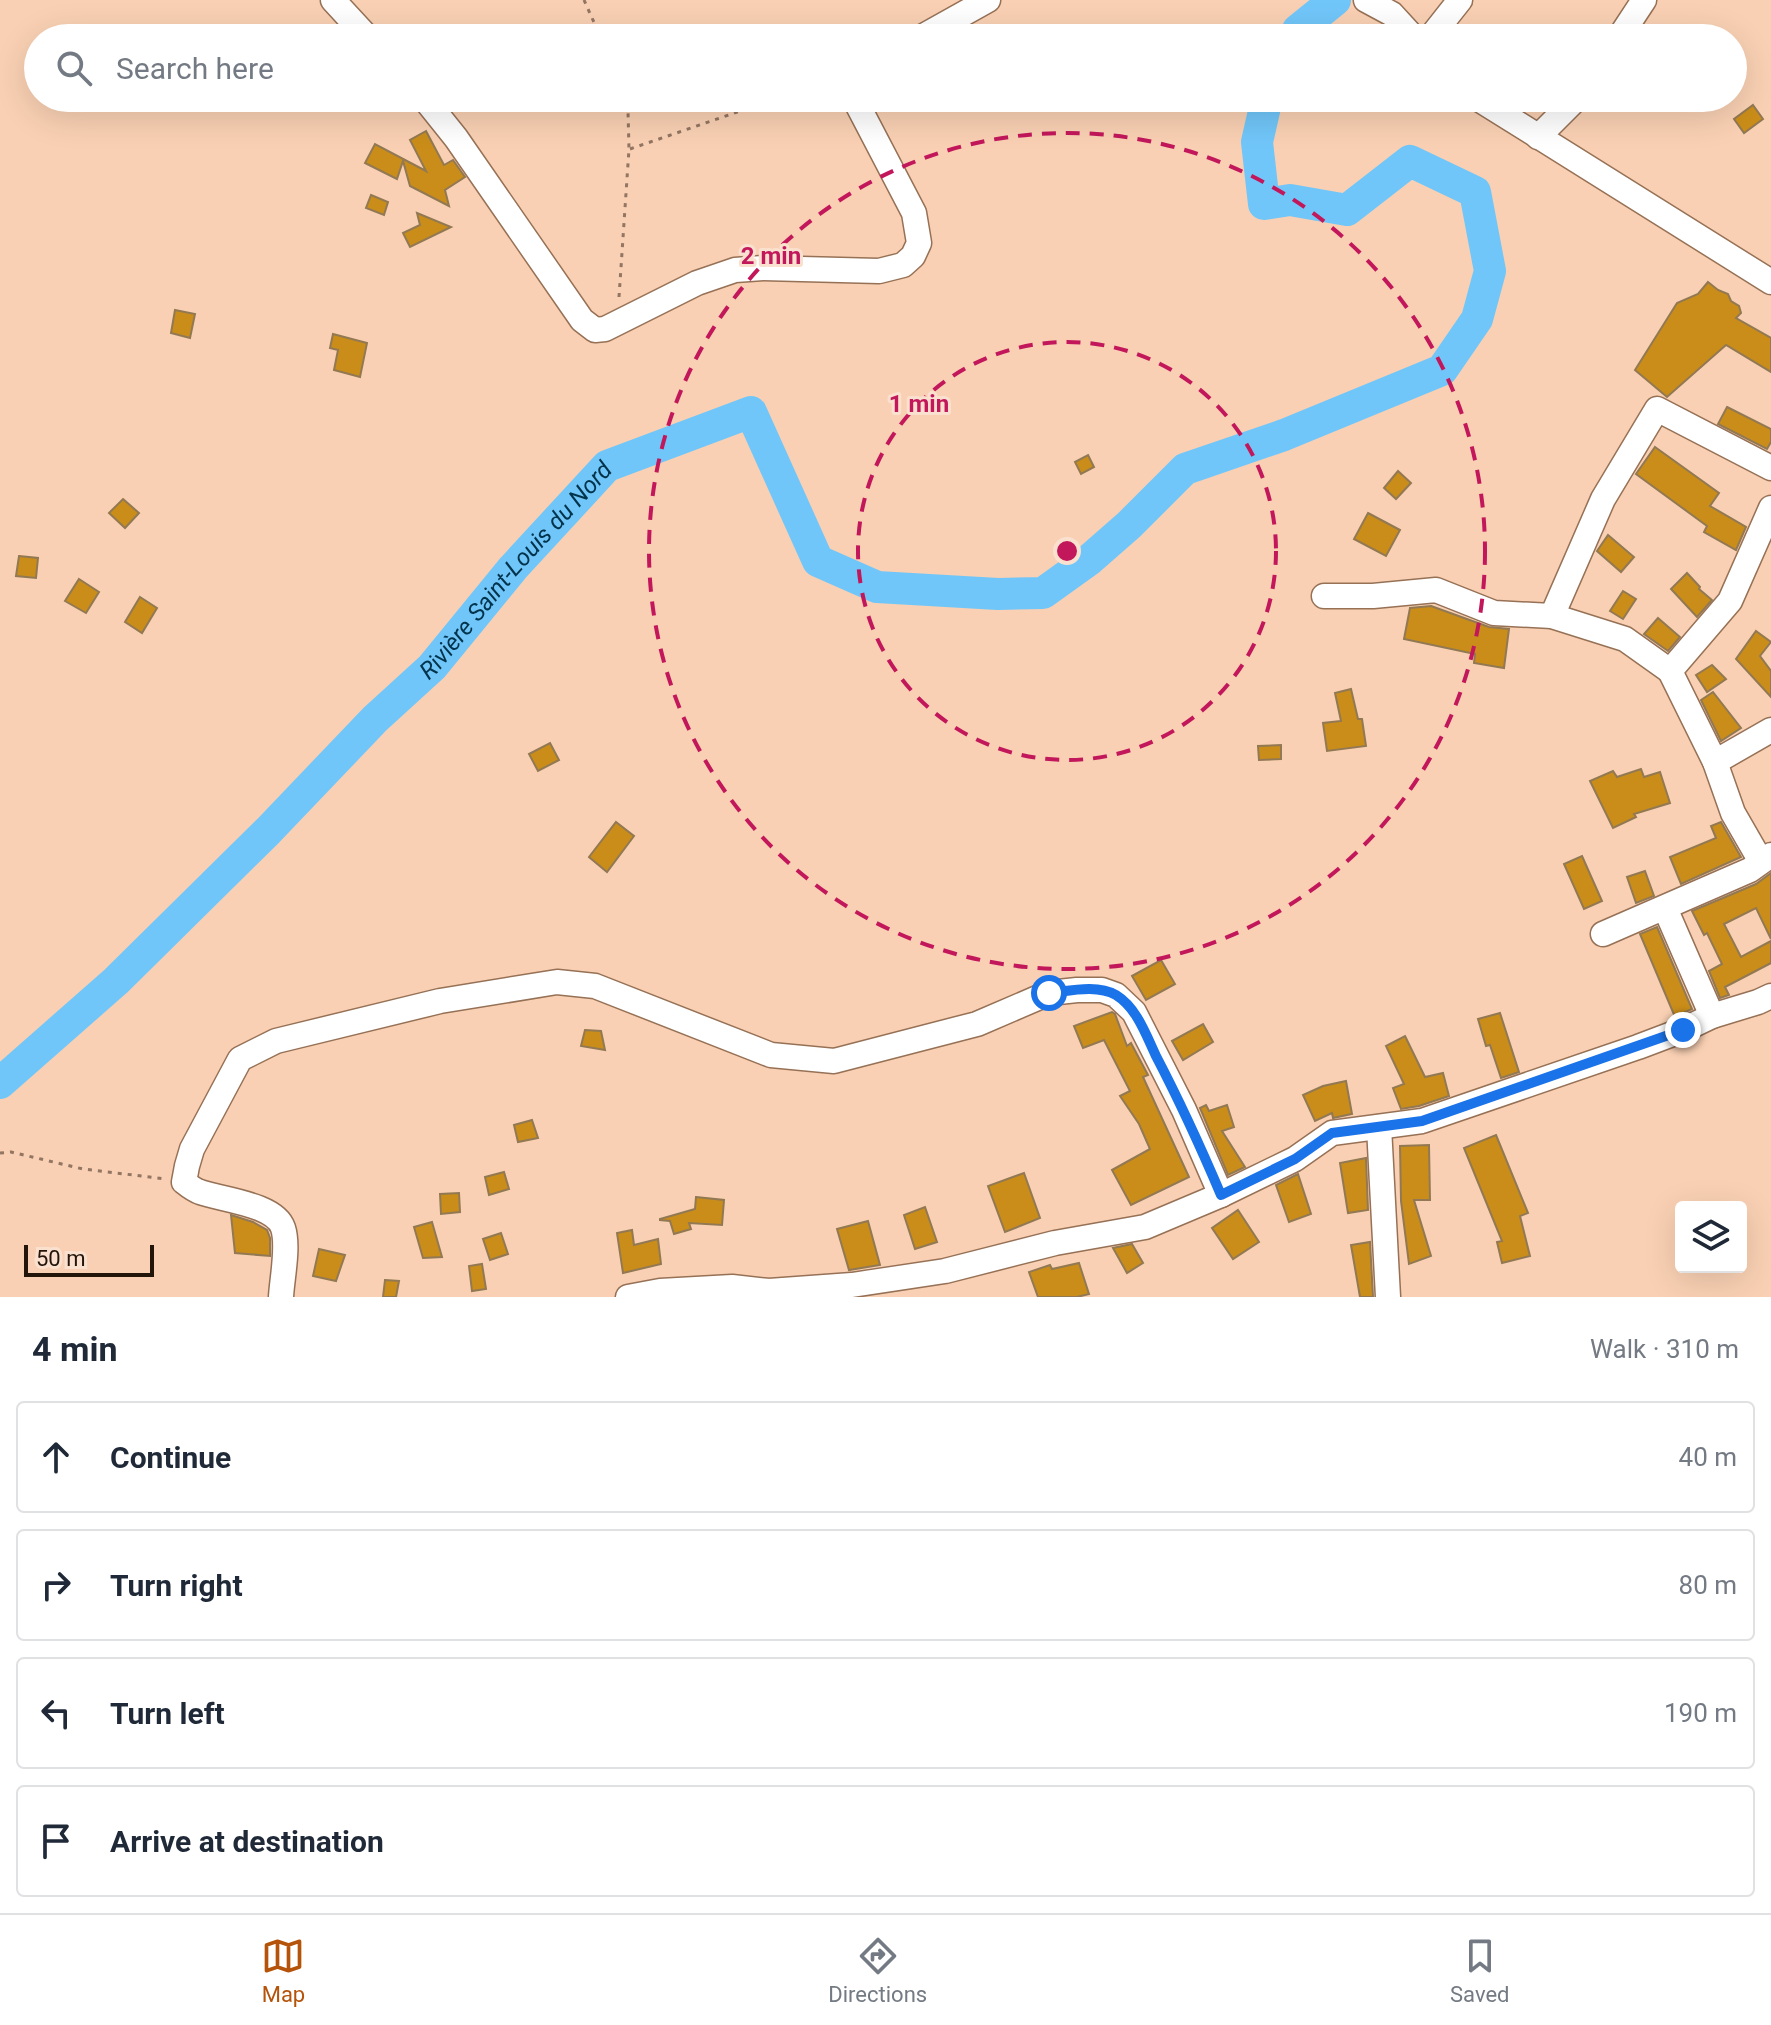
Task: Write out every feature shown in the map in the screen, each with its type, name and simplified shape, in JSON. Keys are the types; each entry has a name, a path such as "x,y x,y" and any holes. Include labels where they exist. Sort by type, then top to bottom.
{"street":[{"path":"333,0 355,24"},
{"path":"945,24 988,0"},
{"path":"1366,0 1392,14 1401,24"},
{"path":"1441,24 1460,0"},
{"path":"1628,24 1644,0"},
{"path":"435,112 582,320 595,330 619,324 697,283 735,270 879,271 903,265 913,256 919,243 914,213 861,112"},
{"path":"1499,112 1771,282"},
{"path":"1538,137 1563,112"},
{"path":"1552,616 1603,499 1657,409 1771,468"},
{"path":"1670,671 1730,601 1771,508"},
{"path":"1324,596 1373,596 1436,590 1494,613 1552,616 1625,639 1670,671 1715,762 1733,813 1764,854 1750,870 1603,934"},
{"path":"1715,762 1771,730"},
{"path":"1665,908 1712,1016"},
{"path":"281,1297 285,1245 284,1230 278,1218 258,1208 196,1191 184,1182 192,1149 240,1059 276,1041 440,1001 557,982 595,986 771,1055 834,1061 977,1024 1049,993 1102,990 1116,995 1134,1012 1184,1110 1221,1195"},
{"path":"628,1297 660,1291 732,1287 817,1293 945,1271 1055,1243 1145,1227 1295,1159 1332,1133 1422,1121 1668,1036 1712,1016 1771,996"},
{"path":"1379,1127 1388,1297"}],"path":[{"path":"584,0 595,24"},
{"path":"619,324 629,149 628,112"},
{"path":"629,149 737,112"},
{"path":"0,1153 11,1152 83,1169 184,1182"}],"building":[{"path":"1753,105 1763,119 1744,133 1734,119"},
{"path":"426,131 444,165 453,160 465,177 445,190 449,206 410,186 403,161 397,179 365,163 375,144 426,171 410,140"},
{"path":"371,195 388,202 384,215 366,208"},
{"path":"417,213 451,227 410,247 403,233 420,225"},
{"path":"1708,282 1728,294 1731,301 1739,306 1741,313 1736,318 1771,338 1771,372 1726,345 1667,397 1635,370 1677,303 1698,294"},
{"path":"175,310 195,314 190,338 171,333"},
{"path":"333,334 367,343 360,377 334,370 338,350 330,348"},
{"path":"1727,407 1771,429 1771,442 1767,449 1718,424"},
{"path":"1655,447 1719,493 1710,506 1746,527 1736,550 1704,532 1707,526 1636,474"},
{"path":"1088,455 1094,467 1081,474 1075,462"},
{"path":"1398,471 1411,483 1396,499 1384,488"},
{"path":"123,499 139,513 125,528 109,513"},
{"path":"1368,513 1400,530 1386,556 1354,539"},
{"path":"1608,535 1634,557 1621,572 1597,551"},
{"path":"19,556 38,558 36,578 16,576"},
{"path":"1687,573 1712,600 1697,617 1671,589"},
{"path":"79,579 99,592 86,613 65,601"},
{"path":"1623,591 1636,599 1623,619 1610,611"},
{"path":"140,597 157,608 142,633 125,622"},
{"path":"1431,606 1489,627 1509,629 1504,668 1474,663 1475,654 1404,639 1410,608"},
{"path":"1658,618 1680,637 1668,651 1644,634"},
{"path":"1756,631 1771,642 1760,656 1771,671 1771,697 1736,659"},
{"path":"1712,665 1726,679 1707,692 1696,675"},
{"path":"1351,689 1358,719 1362,719 1366,746 1327,751 1323,723 1341,721 1335,693"},
{"path":"1713,692 1741,728 1721,741 1701,700"},
{"path":"550,743 559,760 538,771 529,754"},
{"path":"1281,745 1281,759 1259,760 1258,746"},
{"path":"1641,769 1644,777 1660,772 1670,803 1634,814 1636,817 1613,828 1590,781 1613,771 1617,777"},
{"path":"616,822 634,836 607,872 589,857"},
{"path":"1721,822 1741,857 1681,884 1670,857 1716,838 1711,826"},
{"path":"1582,856 1602,901 1584,909 1564,864"},
{"path":"1645,871 1654,896 1636,903 1627,877"},
{"path":"1771,873 1771,939 1756,908 1724,924 1741,957 1771,941 1771,963 1725,987 1729,995 1720,998 1709,971 1722,964 1692,911 1756,884"},
{"path":"1657,927 1692,1009 1675,1017 1640,934"},
{"path":"1161,960 1175,984 1146,1000 1132,976"},
{"path":"1112,1012 1127,1046 1131,1043 1148,1075 1143,1077 1189,1177 1131,1205 1112,1170 1150,1149 1139,1124 1120,1096 1130,1091 1104,1040 1083,1048 1074,1026"},
{"path":"1500,1013 1519,1072 1501,1078 1478,1019"},
{"path":"1203,1024 1213,1042 1183,1060 1172,1041"},
{"path":"585,1030 601,1031 605,1050 581,1046"},
{"path":"1405,1036 1425,1077 1443,1073 1449,1096 1401,1109 1393,1088 1404,1084 1386,1046"},
{"path":"1346,1081 1352,1114 1333,1118 1332,1113 1315,1121 1303,1095"},
{"path":"1206,1105 1209,1111 1227,1105 1234,1127 1222,1131 1245,1167 1228,1175 1200,1108"},
{"path":"532,1120 538,1138 518,1142 514,1125"},
{"path":"1496,1135 1528,1213 1520,1216 1530,1256 1502,1263 1497,1242 1502,1241 1464,1148"},
{"path":"1429,1145 1430,1200 1414,1200 1431,1256 1409,1264 1401,1201 1400,1146"},
{"path":"1366,1158 1368,1210 1348,1213 1340,1163"},
{"path":"504,1172 509,1189 489,1195 485,1177"},
{"path":"1024,1173 1040,1218 1005,1232 988,1186"},
{"path":"1298,1174 1311,1214 1289,1222 1276,1185"},
{"path":"459,1193 460,1212 441,1214 440,1194"},
{"path":"696,1197 724,1200 722,1225 689,1223 691,1229 674,1234 670,1221 660,1219 695,1209"},
{"path":"925,1207 937,1242 915,1249 904,1215"},
{"path":"1238,1210 1259,1242 1233,1259 1212,1228"},
{"path":"231,1215 267,1230 270,1256 235,1253"},
{"path":"868,1221 880,1265 849,1270 837,1229"},
{"path":"432,1222 442,1257 423,1258 414,1227"},
{"path":"632,1230 634,1245 658,1239 661,1264 623,1273 617,1233"},
{"path":"501,1233 508,1254 490,1260 483,1239"},
{"path":"1370,1242 1373,1297 1360,1297 1351,1245"},
{"path":"1132,1244 1143,1263 1127,1273 1113,1248"},
{"path":"319,1249 345,1255 336,1281 313,1276"},
{"path":"1079,1263 1089,1294 1038,1297 1029,1272 1050,1265 1052,1269"},
{"path":"482,1264 486,1289 472,1291 469,1266"},
{"path":"385,1280 399,1281 396,1297 383,1297"}],"waterway":[{"name":"Rivière Saint-Louis du Nord","path":"1305,24 1335,0"},
{"name":"Rivière Saint-Louis du Nord","path":"0,1083 116,981 268,831 375,719 432,667 513,568 607,466 751,412 818,561 877,587 998,594 1043,593 1089,560 1185,469 1284,435 1442,370 1477,319 1490,271 1475,192 1410,161 1347,210 1290,200 1264,204 1257,142 1264,112"}],"route":[{"path":"1049,993 1102,990 1116,995 1134,1012 1184,1110 1221,1195 1295,1159 1332,1133 1422,1121 1683,1030"}]}
